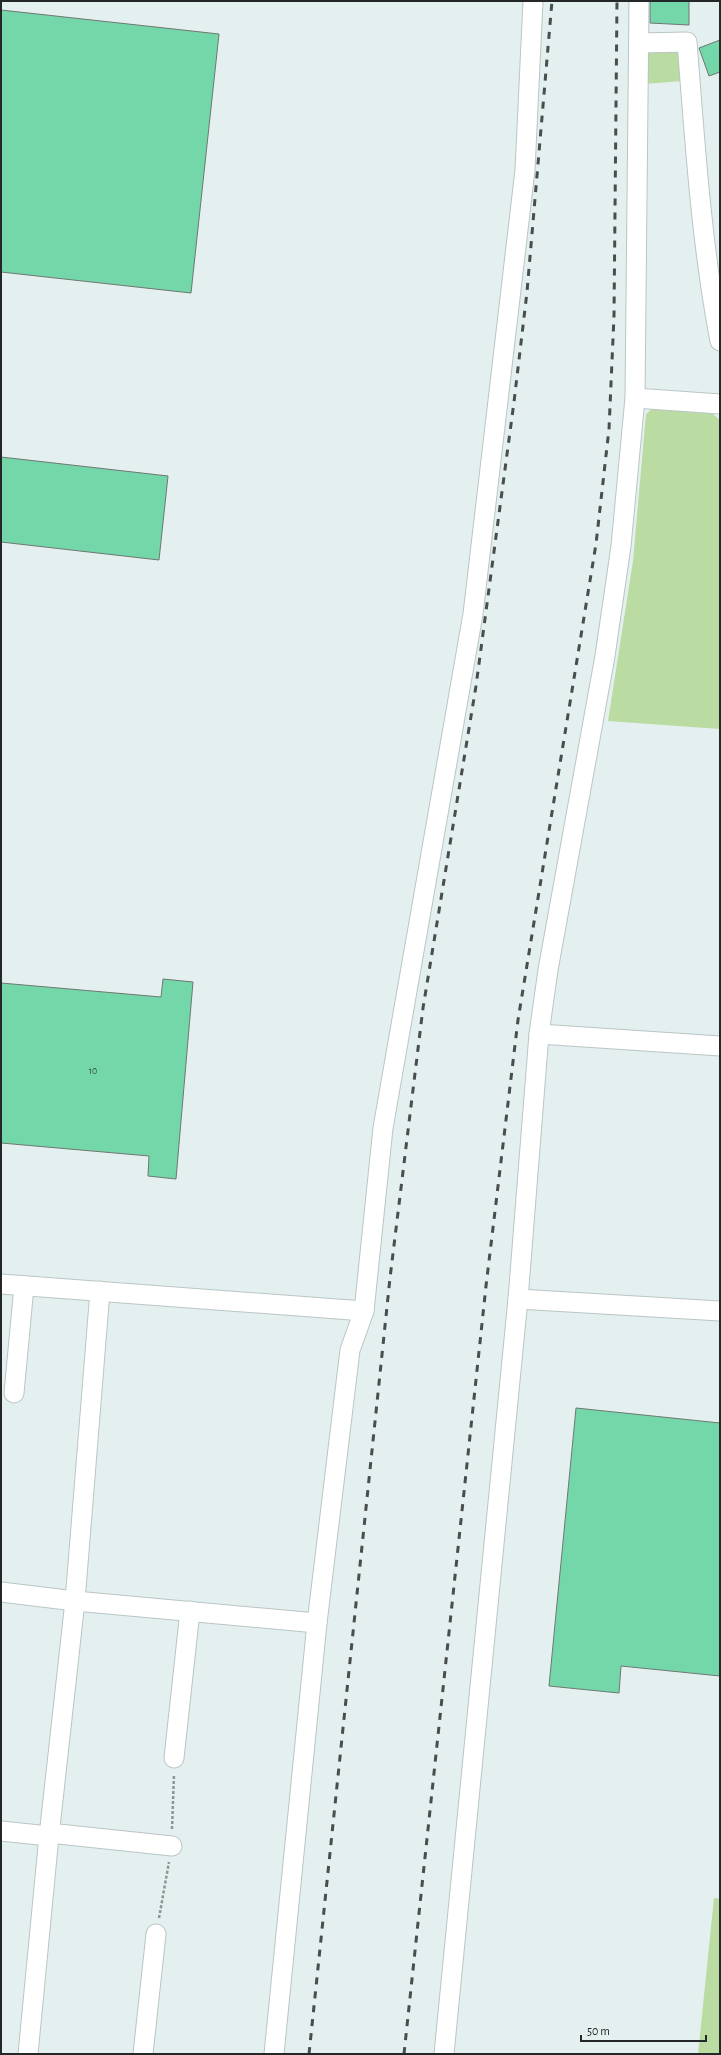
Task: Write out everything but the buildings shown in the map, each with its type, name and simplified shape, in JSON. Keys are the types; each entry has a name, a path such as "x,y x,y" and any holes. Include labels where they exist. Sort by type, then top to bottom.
{"street":[{"path":"274,2054 317,1623 350,1350 364,1311 383,1128 473,614 525,170 533,1"},
{"path":"444,2054 518,1299 539,1034 548,970 605,656 621,546 635,398 639,1"},
{"path":"639,43 687,42 702,225 711,295 720,340"},
{"path":"635,398 720,404"},
{"path":"539,1034 720,1046"},
{"path":"1,1284 364,1311"},
{"path":"14,1393 24,1286"},
{"path":"28,2054 49,1834 75,1600 100,1291"},
{"path":"518,1299 720,1311"},
{"path":"1,1592 317,1623"},
{"path":"174,1758 190,1611"},
{"path":"1,1830 172,1846"},
{"path":"143,2054 156,1934"}],"green space":[{"path":"676,50 683,56 683,81 644,84 644,57 651,51"},
{"path":"653,408 709,411 719,419 720,729 608,721 633,561 646,414"},
{"path":"714,1898 720,1899 720,2054 698,2054"}],"railway":[{"path":"309,2054 390,1278 423,1008 476,686 514,402 527,292 552,1"},
{"path":"404,2054 486,1286 518,1020 596,544 609,429 614,316 617,1"}]}
